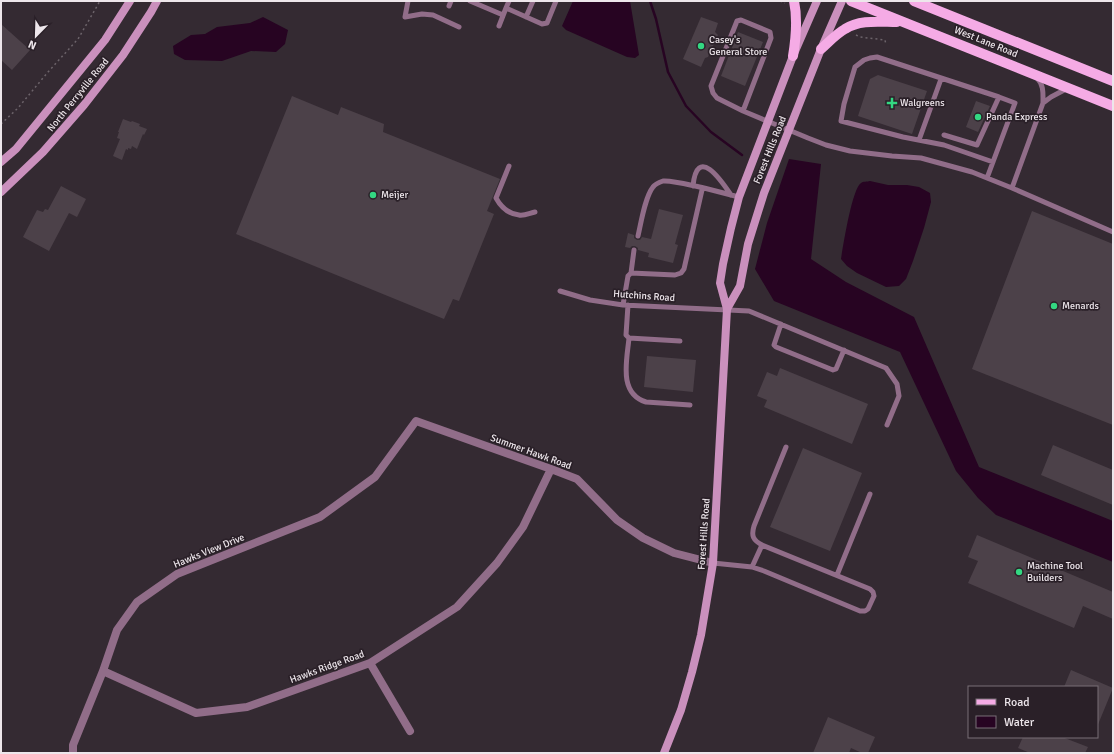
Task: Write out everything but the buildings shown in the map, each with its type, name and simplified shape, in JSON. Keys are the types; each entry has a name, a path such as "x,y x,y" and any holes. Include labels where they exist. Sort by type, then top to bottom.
{"main road":[{"path":"793,56 796,33 796,10 794,1"},
{"name":"West Lane Road","path":"851,1 1113,106"},
{"name":"West Lane Road","path":"914,1 1113,81"},
{"path":"821,49 845,28 853,25 864,22 904,22"}],"street":[{"name":"North Perryville Road","path":"1,162 16,149 105,40 130,1"},
{"name":"North Perryville Road","path":"1,192 43,152 84,105 123,55 157,1"},
{"name":"Forest Hills Road","path":"664,753 681,710 692,672 701,635 713,563 727,309 720,282 735,196 769,122 793,56 817,1"},
{"name":"Forest Hills Road","path":"727,309 740,286 748,244 764,193 821,49 842,1"},
{"name":"Summer Hawk Road","path":"416,421 577,479 617,520 643,538 674,553 713,563"},
{"name":"Hawks View Drive","path":"73,753 73,745 103,672 117,630 137,602 176,574 320,517 375,477 416,421"},
{"name":"Hawks Ridge Road","path":"103,672 196,713 247,707 370,663 457,607 497,563 523,527 551,469"},
{"path":"370,663 410,731"}],"lane":[{"path":"408,1 405,17 422,14 433,15 459,26"},
{"path":"470,1 503,14"},
{"path":"498,26 509,1"},
{"path":"526,17 533,1"},
{"path":"506,8 542,24 547,23 556,1"},
{"path":"743,111 771,38 770,32 741,20 737,21 711,86 713,93 717,98 743,111 789,131 832,146 892,156 921,158 972,172 1113,232"},
{"path":"987,178 993,162 1015,103 877,57 860,62 855,67 844,104 841,121 944,145 993,162"},
{"path":"1012,188 1043,103 1043,88 1041,82 1034,74"},
{"path":"918,140 941,79"},
{"path":"1043,103 1068,88"},
{"path":"944,135 977,145 998,97"},
{"path":"509,166 496,198 499,204 512,213 520,215 535,212"},
{"path":"693,186 696,171 701,167 707,167 722,180 735,196"},
{"path":"638,236 648,198 653,187 658,183 664,181 704,188 735,196"},
{"path":"631,272 675,275 681,273 684,269 702,190 704,188"},
{"path":"634,250 631,272 628,276 626,305 626,335 629,338 626,369 628,386 639,400 646,402 690,404"},
{"name":"Hutchins Road","path":"560,291 590,300 626,305 749,311 781,324 886,368 897,384 899,396 887,425"},
{"path":"781,324 774,344 776,347 833,370 836,369 844,350"},
{"path":"629,338 680,341"},
{"path":"713,563 752,567 860,611 865,611 868,609 874,596 870,589 762,545 756,542 753,537 752,531 786,447"},
{"path":"836,575 870,494"},
{"path":"752,567 762,545"}],"path":[{"path":"1,124 18,108 48,72 78,40 100,1"},
{"path":"856,34 860,37 885,40 886,45"}],"water":[{"path":"573,1 630,1 639,55 635,58 627,57 566,30 562,26"},
{"path":"263,17 288,30 285,44 276,52 251,51 222,61 185,60 174,54 173,46 191,35 205,34 217,27 250,23"},
{"path":"789,159 821,164 811,259 846,282 914,317 979,467 1113,521 1113,562 996,515 978,498 956,471 900,352 774,301 755,269 767,223"},
{"path":"870,181 888,185 907,185 919,187 930,193 931,202 913,261 906,279 899,286 886,287 857,273 847,266 841,259 848,218 854,196 861,183"}],"waterway":[{"path":"650,1 656,19 668,72 686,106 711,132 742,155"}],"place":[{"name":"Casey's General Store","path":"701,46"},
{"name":"Walgreens","path":"892,103"},
{"name":"Panda Express","path":"978,117"},
{"name":"Meijer","path":"373,195"},
{"name":"Menards","path":"1054,306"},
{"name":"Machine Tool Builders","path":"1019,572"}]}
